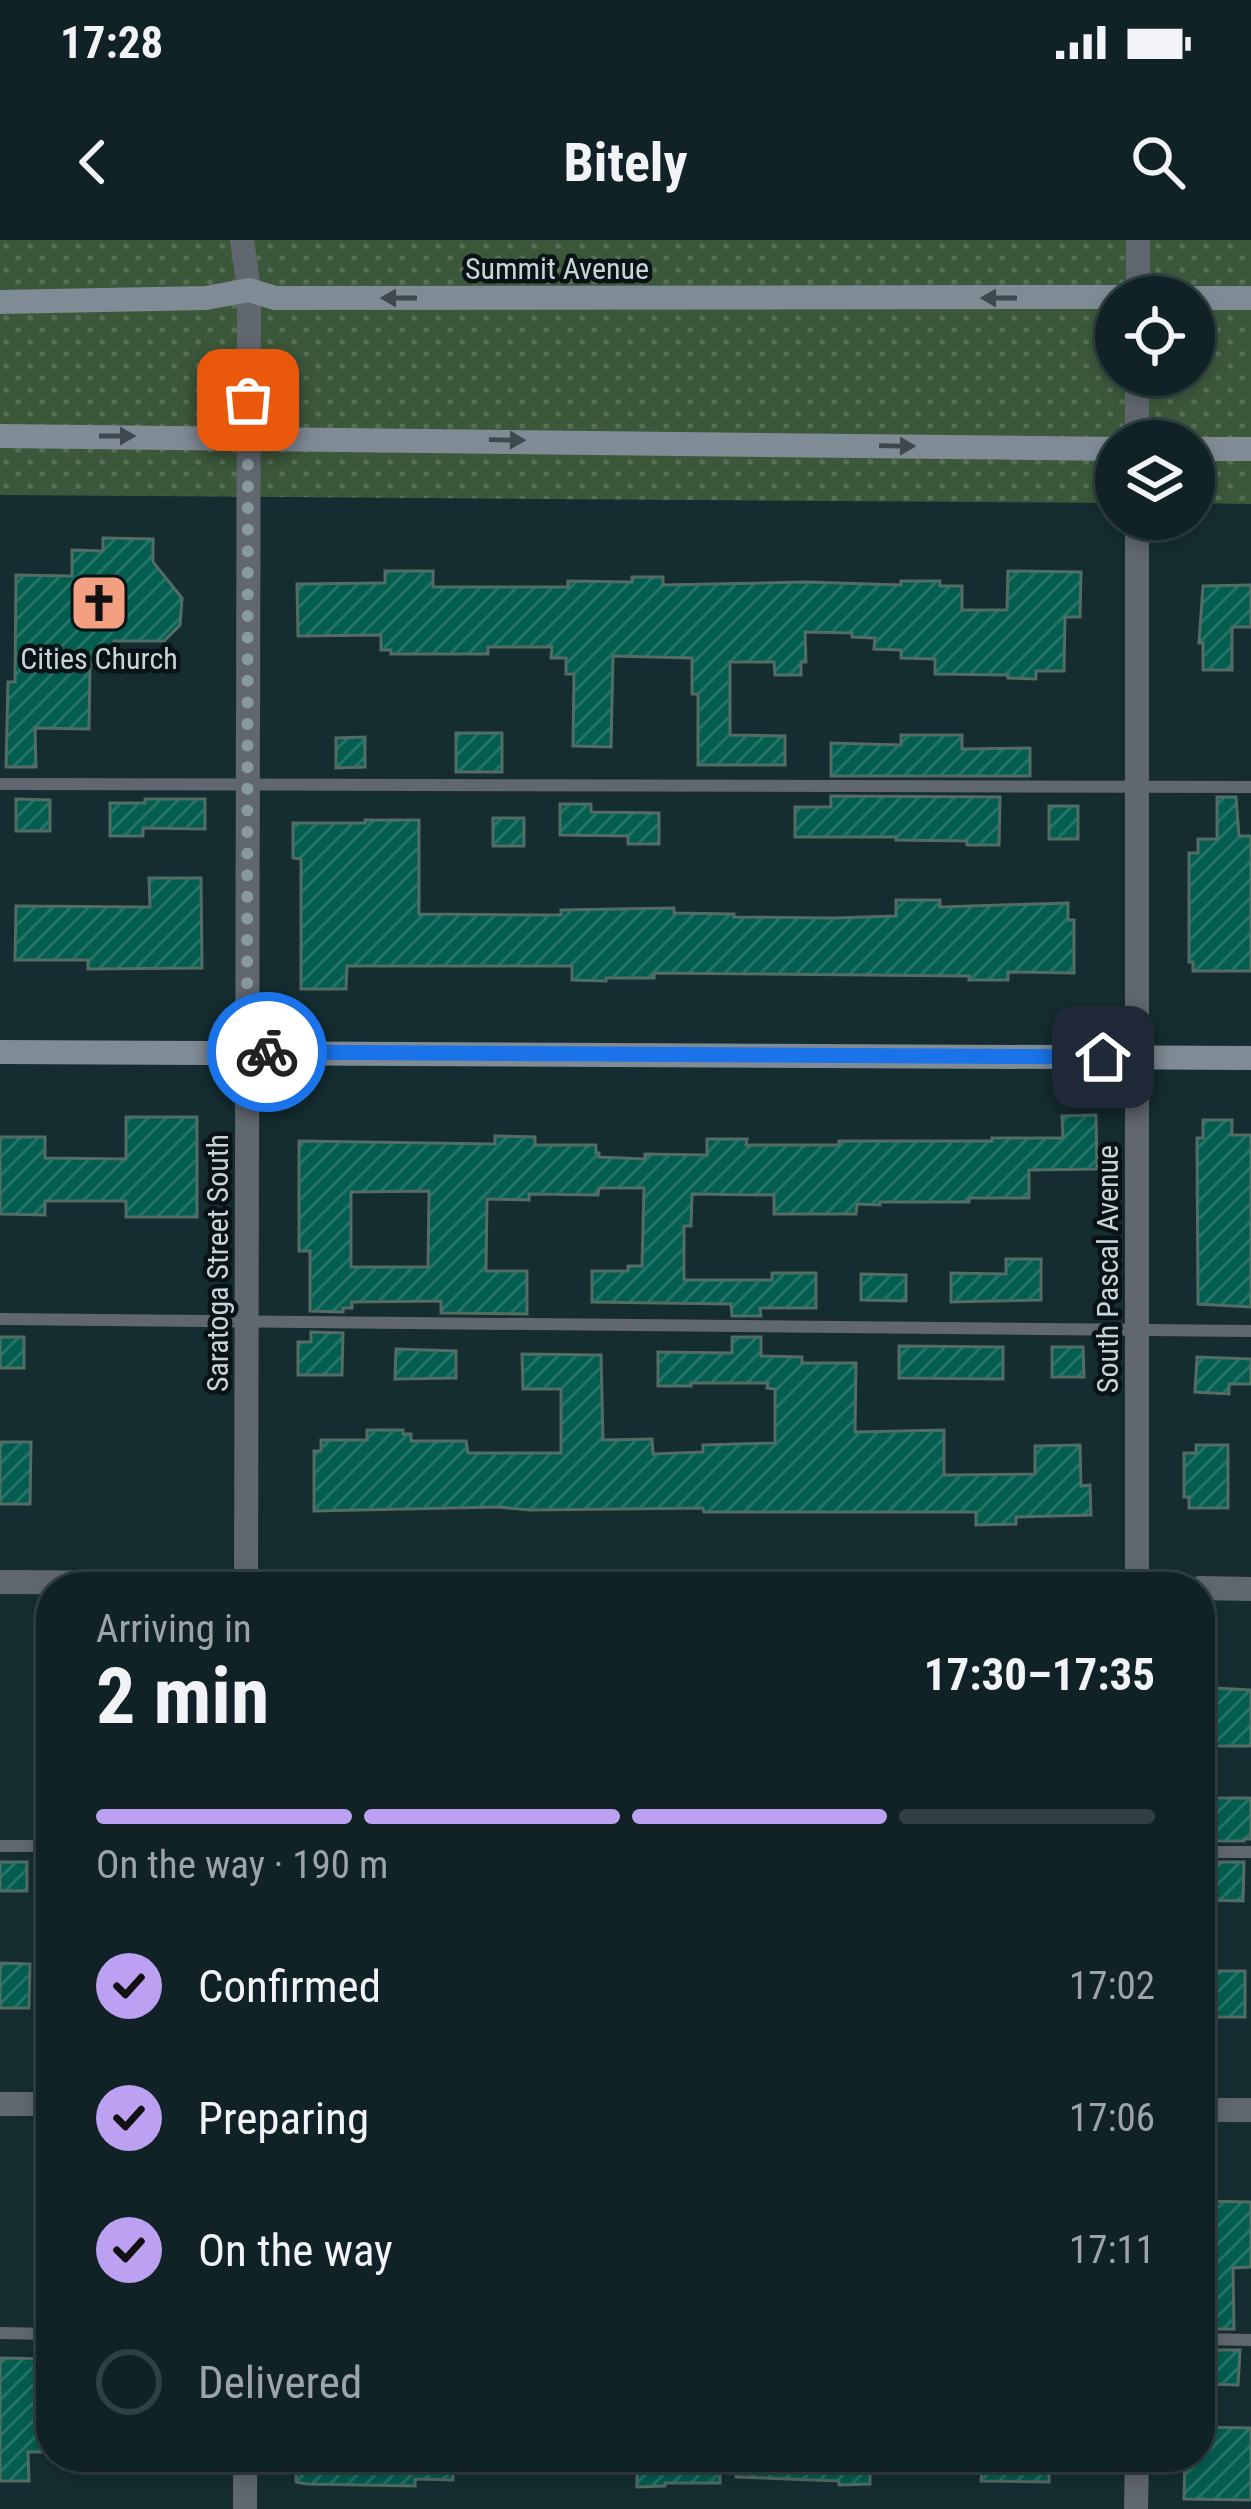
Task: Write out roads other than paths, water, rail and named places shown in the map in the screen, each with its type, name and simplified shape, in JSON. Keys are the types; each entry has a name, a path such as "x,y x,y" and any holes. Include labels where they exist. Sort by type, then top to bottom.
{"street":[{"name":"Saratoga Street South","path":"242,240 249,290 247,1572"},
{"path":"1138,240 1138,276"},
{"name":"Summit Avenue","path":"0,302 206,298 249,290 275,298 1095,297"},
{"path":"1215,298 1251,298"},
{"path":"0,436 1095,449"},
{"path":"1215,449 1251,449"},
{"name":"South Pascal Avenue","path":"1137,540 1137,1572"},
{"path":"0,1052 1251,1058"},
{"path":"0,1582 36,1582"},
{"path":"1215,1588 1251,1588"},
{"path":"0,2104 36,2104"},
{"path":"1215,2110 1251,2110"},
{"path":"245,2472 245,2509"},
{"path":"1136,2509 1137,2472"}],"lane":[{"path":"0,784 1251,787"},
{"path":"0,1319 1251,1331"},
{"path":"0,1846 36,1846"},
{"path":"1215,1852 1251,1852"},
{"path":"0,2333 36,2334"},
{"path":"1215,2339 1251,2340"}],"place":[{"name":"Cities Church","path":"99,603"}]}
